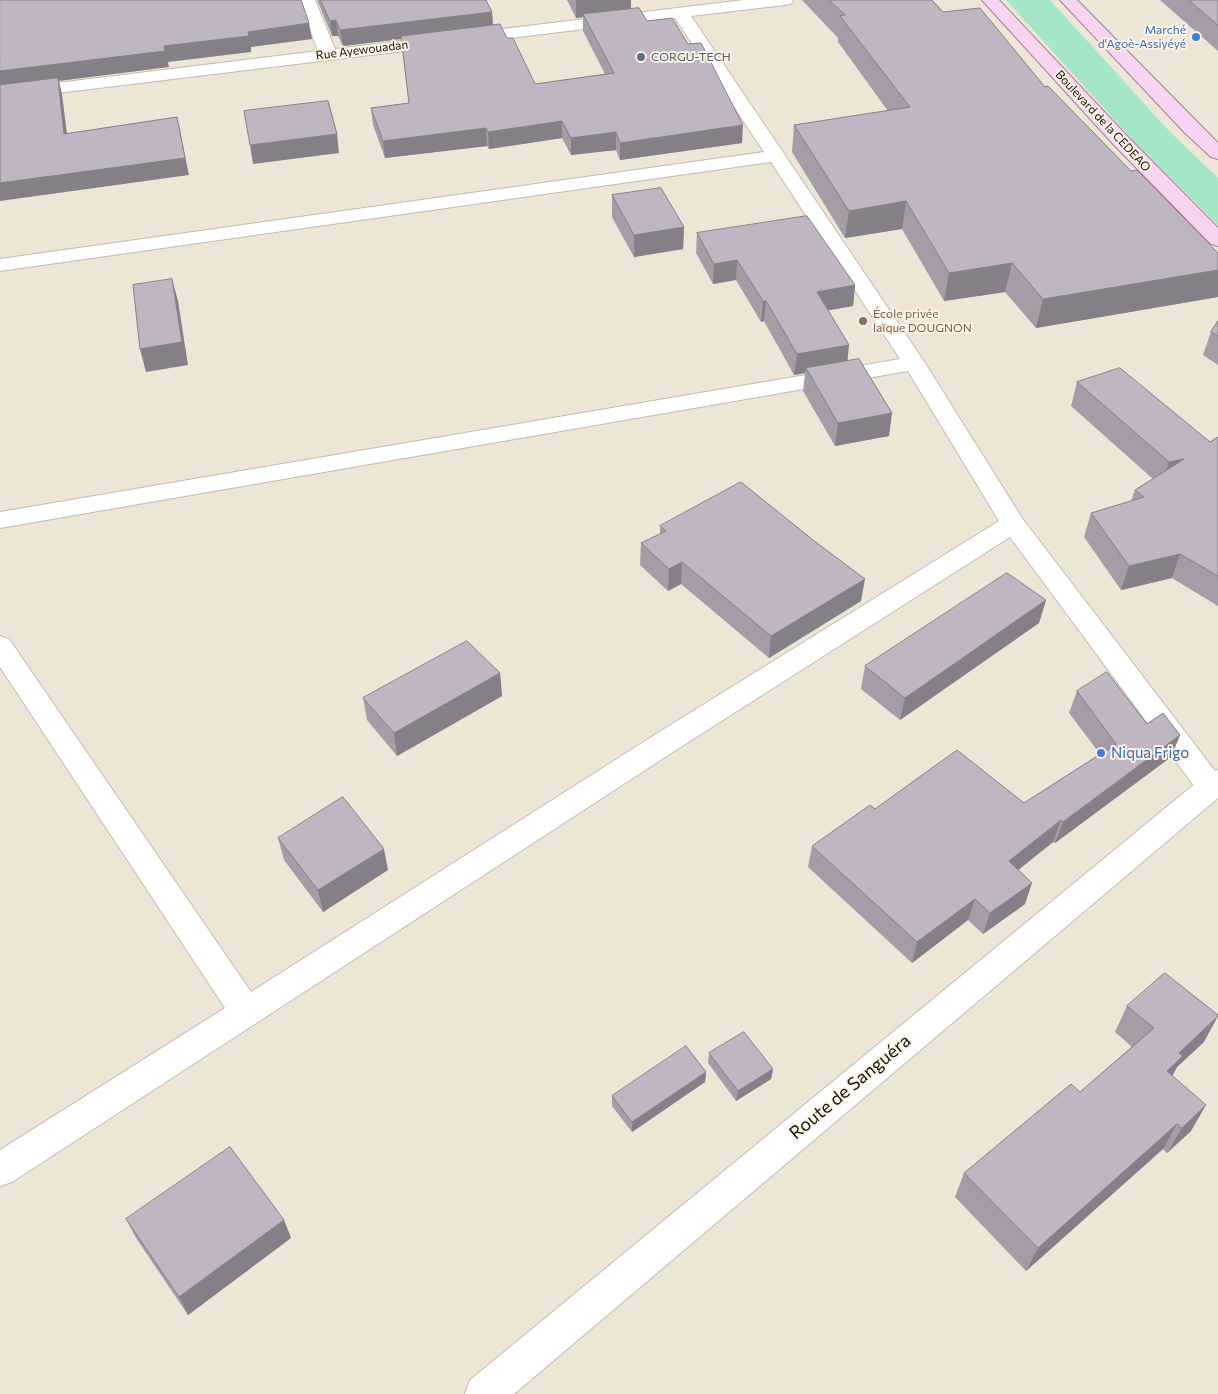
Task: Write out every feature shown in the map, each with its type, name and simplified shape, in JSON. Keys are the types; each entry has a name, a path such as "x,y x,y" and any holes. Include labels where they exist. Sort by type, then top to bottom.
{"main road":[{"name":"Boulevard de la CEDEAO","path":"990,0 1120,140 1218,240"},
{"path":"1068,0 1192,129 1218,153"}],"street":[{"path":"306,0 328,54"},
{"name":"Rue Ayewouadan","path":"0,95 785,0"},
{"path":"681,14 914,363 1013,524 1214,784"},
{"path":"0,265 776,156"},
{"path":"0,520 914,363"},
{"path":"0,1170 675,737 1013,524"},
{"path":"0,646 247,1013"},
{"name":"Route de Sanguéra","path":"484,1394 1214,784"}],"green space":[{"path":"1006,0 1050,0 1170,132 1218,178 1218,225 1132,139"}],"building":[{"path":"0,0 301,0 309,23 248,32 249,36 164,46 165,51 0,71"},
{"path":"321,0 486,0 492,12 340,30 336,20 330,21"},
{"path":"829,0 932,0 943,12 980,8 1045,87 1048,86 1131,171 1137,170 1218,253 1218,270 1043,299 1012,263 949,273 906,201 849,211 794,125 910,107 840,16 845,15"},
{"path":"1189,0 1218,0 1218,25"},
{"path":"639,8 647,21 672,18 688,44 701,43 743,125 620,143 616,132 571,138 562,121 488,132 486,128 383,141 371,108 409,103 401,36 500,24 507,38 513,38 535,84 614,73 583,14"},
{"path":"58,78 64,134 177,117 185,158 0,183 0,85"},
{"path":"328,101 337,134 250,145 244,111"},
{"path":"661,188 684,227 634,235 612,195"},
{"path":"807,216 855,285 817,292 849,345 797,354 766,301 763,301 737,260 714,264 697,233"},
{"path":"172,279 182,342 140,349 133,285"},
{"path":"1218,321 1218,336 1211,332"},
{"path":"859,359 892,413 838,423 806,368"},
{"path":"1120,368 1210,442 1218,437 1218,576 1180,554 1129,566 1091,513 1144,497 1135,490 1184,459 1169,462 1077,382"},
{"path":"741,482 865,579 771,636 682,562 669,569 641,543 666,531 660,526"},
{"path":"1007,573 1046,600 905,698 865,666"},
{"path":"467,641 500,673 394,733 363,698"},
{"path":"1107,672 1147,724 1163,713 1180,735 1063,822 1061,820 1009,861 1032,883 990,913 975,899 917,942 812,846 870,805 875,809 957,750 1024,803 1116,744 1077,691"},
{"path":"343,797 384,849 318,890 278,838"},
{"path":"1165,973 1218,1015 1179,1053 1183,1056 1167,1071 1206,1105 1182,1128 1177,1124 1038,1248 964,1173 1071,1084 1080,1092 1154,1028 1127,1006"},
{"path":"744,1032 773,1069 738,1091 709,1053"},
{"path":"686,1046 706,1072 632,1122 612,1096"},
{"path":"230,1147 284,1220 179,1297 126,1219"}],"place":[{"name":"Marché d'Agoè-Assiyéyé","path":"1196,37"},
{"name":"CORGU-TECH","path":"641,57"},
{"name":"École privée laïque DOUGNON","path":"863,321"},
{"name":"Niqua Frigo","path":"1101,753"}]}
